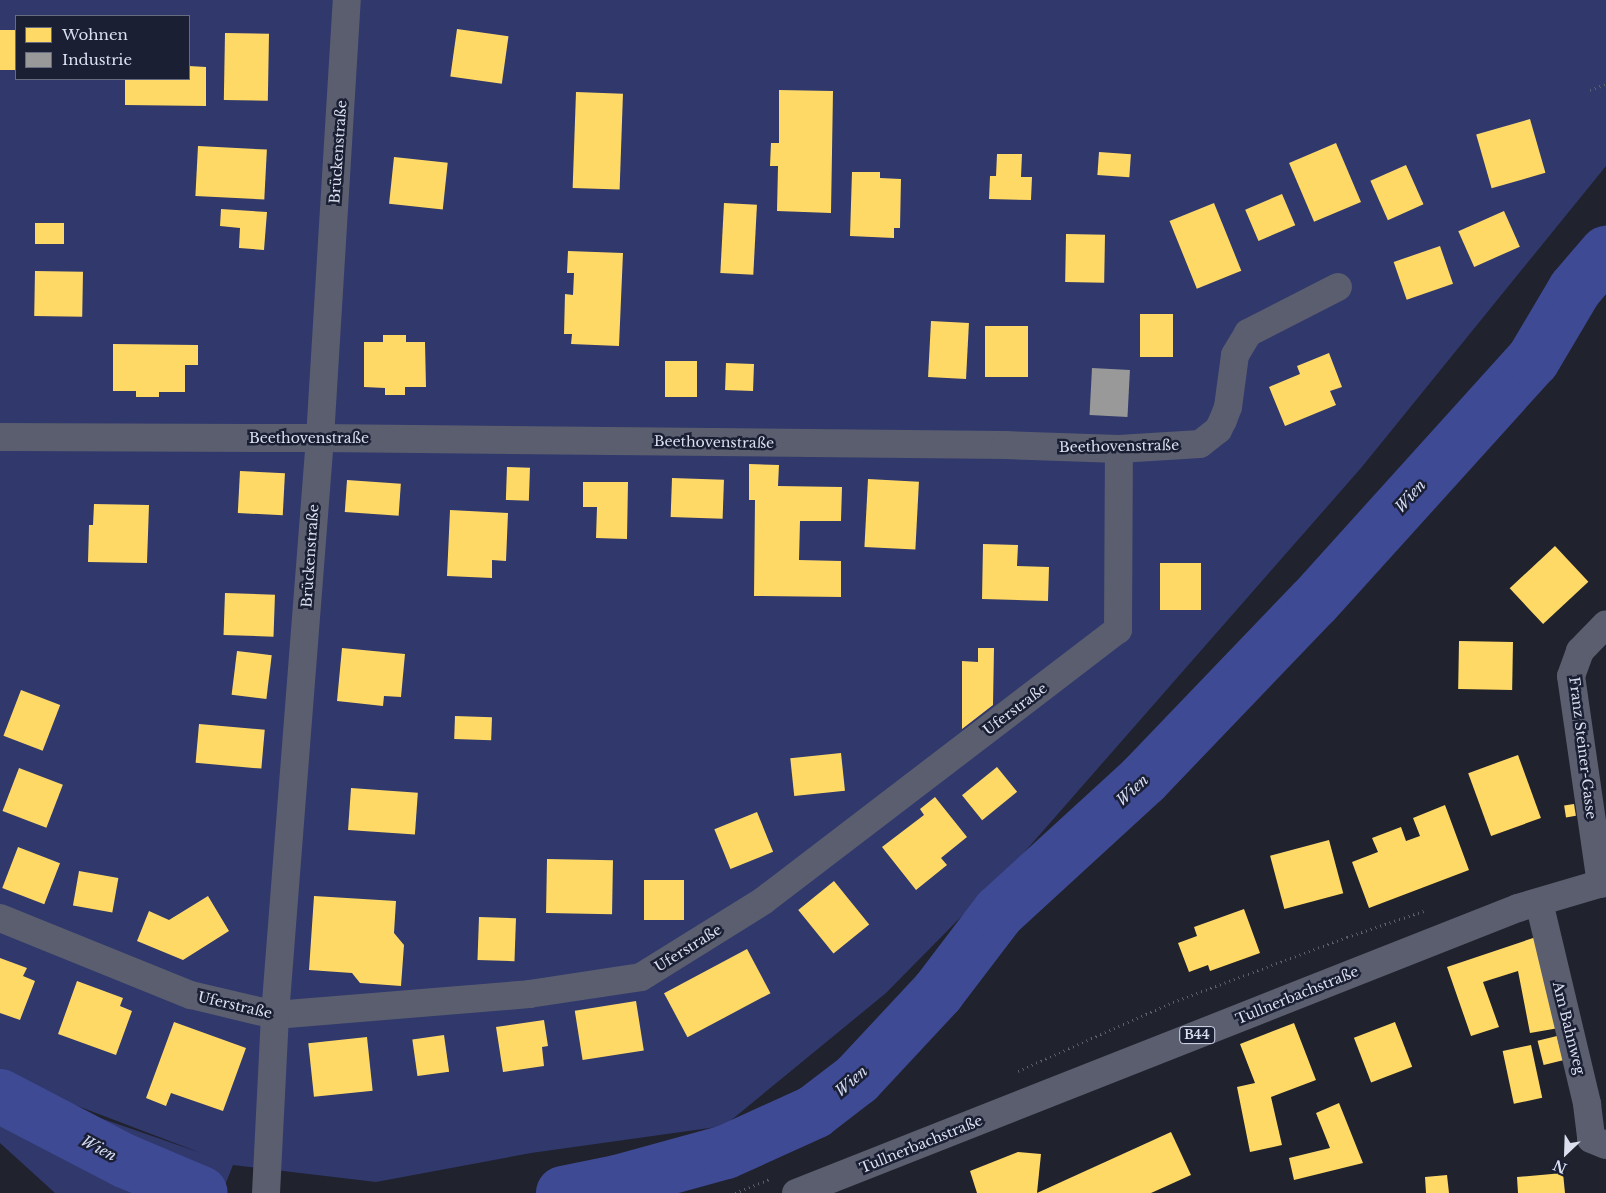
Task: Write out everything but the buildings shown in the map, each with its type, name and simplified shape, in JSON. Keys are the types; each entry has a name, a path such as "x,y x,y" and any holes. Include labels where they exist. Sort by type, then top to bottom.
{"street":[{"name":"Brückenstraße","path":"266,1193 275,1015 320,438 347,0"},
{"name":"Beethovenstraße","path":"0,437 320,438 1005,445 1119,449 1200,444 1218,430 1228,407 1235,355 1242,339 1248,334 1338,287"},
{"name":"Uferstraße","path":"0,918 191,995 275,1015 529,994 641,977 763,901 1118,630 1119,449"},
{"name":"Franz Steiner-Gasse","path":"1603,883 1571,676 1580,651 1606,624"},
{"name":"Tullnerbachstraße","path":"796,1193 1518,908 1603,883"},
{"name":"Am Bahnweg","path":"1539,902 1587,1104 1591,1138 1606,1145"}],"path":[{"path":"1590,90 1606,84"}],"shaded area":[{"path":"0,0 1606,0 1606,166 1361,468 1021,856 886,993 724,1126 531,1153 376,1182 233,1165 222,1193 55,1193 0,1143","holes":["33,1089 201,1153 80,1111"]}],"waterway":[{"name":"Wien","path":"563,1193 617,1182 726,1152 814,1112 857,1079 938,992 999,912 1144,779 1314,602 1533,360 1575,289 1606,253"},
{"name":"Wien","path":"0,1096 125,1161 201,1193"}]}
